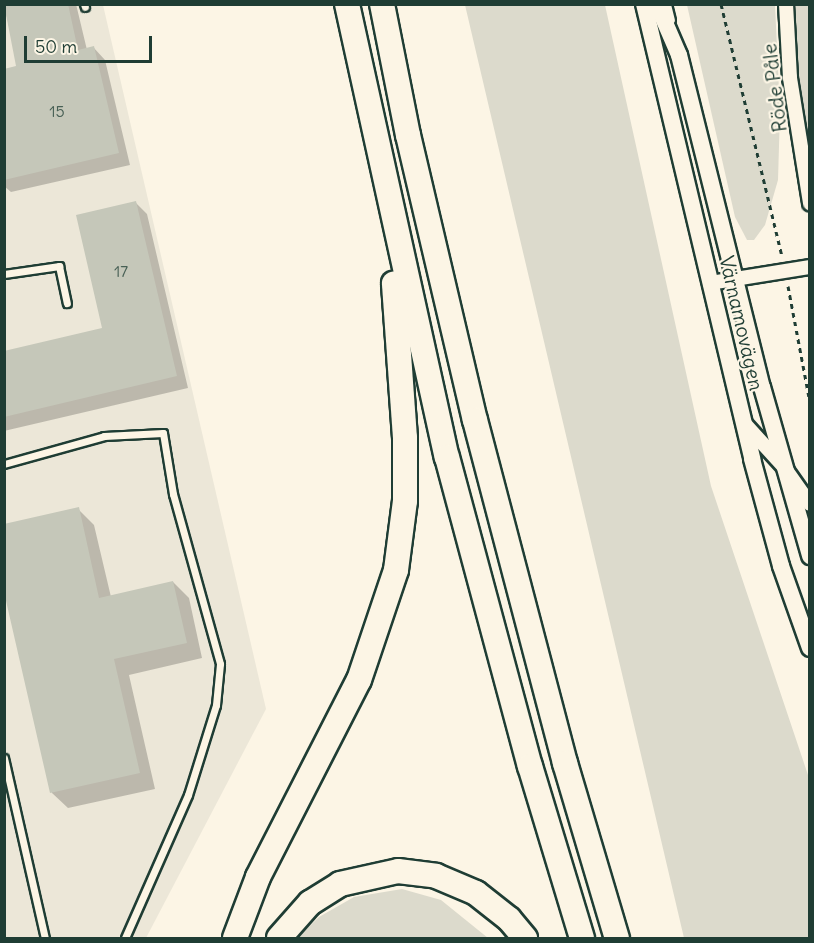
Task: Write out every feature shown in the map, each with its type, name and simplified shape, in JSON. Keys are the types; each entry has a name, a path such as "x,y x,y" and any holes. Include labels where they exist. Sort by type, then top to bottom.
{"highway":[{"path":"347,4 389,206 447,457 530,766 582,939"},
{"path":"382,4 408,135 475,420 617,939"},
{"path":"235,939 258,877 359,680 396,570 405,501 405,438 389,206"},
{"path":"279,939 310,903 340,884 398,871 436,876 476,893 509,919 525,939"},
{"path":"603,894 622,939"}],"street":[{"name":"Värnamovägen","path":"644,4 744,423 781,566 810,648"},
{"name":"Värnamovägen","path":"655,4 679,54 735,280 810,556"},
{"name":"Röde Påle","path":"786,4 790,78 810,203"},
{"path":"710,282 810,267"},
{"path":"744,423 784,467 810,504"}],"lane":[{"path":"655,4 655,48"},
{"name":"Värnamovägen","path":"668,4 679,54"},
{"path":"4,274 59,266 67,303"},
{"path":"4,464 104,436 163,433 173,494 220,664 216,705 188,795 125,939"},
{"path":"4,758 45,939"}],"path":[{"path":"721,4 785,270 810,402"}],"shaded area":[{"path":"5,5 103,5 266,709 146,938 5,938"},
{"path":"465,5 605,5 711,486 809,778 809,938 684,938"},
{"path":"687,5 775,5 780,112 778,180 765,225 754,240 747,240 735,217"},
{"path":"793,5 809,5 809,153 795,49"},
{"path":"402,889 441,900 488,938 297,938 319,917 354,897"}],"building":[{"path":"4,4 68,4 78,50 94,46 119,153 4,180 4,69 16,66"},
{"path":"136,201 177,376 4,417 4,351 102,328 76,215"},
{"path":"79,507 99,598 173,581 187,643 114,659 140,773 50,793 4,592 4,524"}]}
